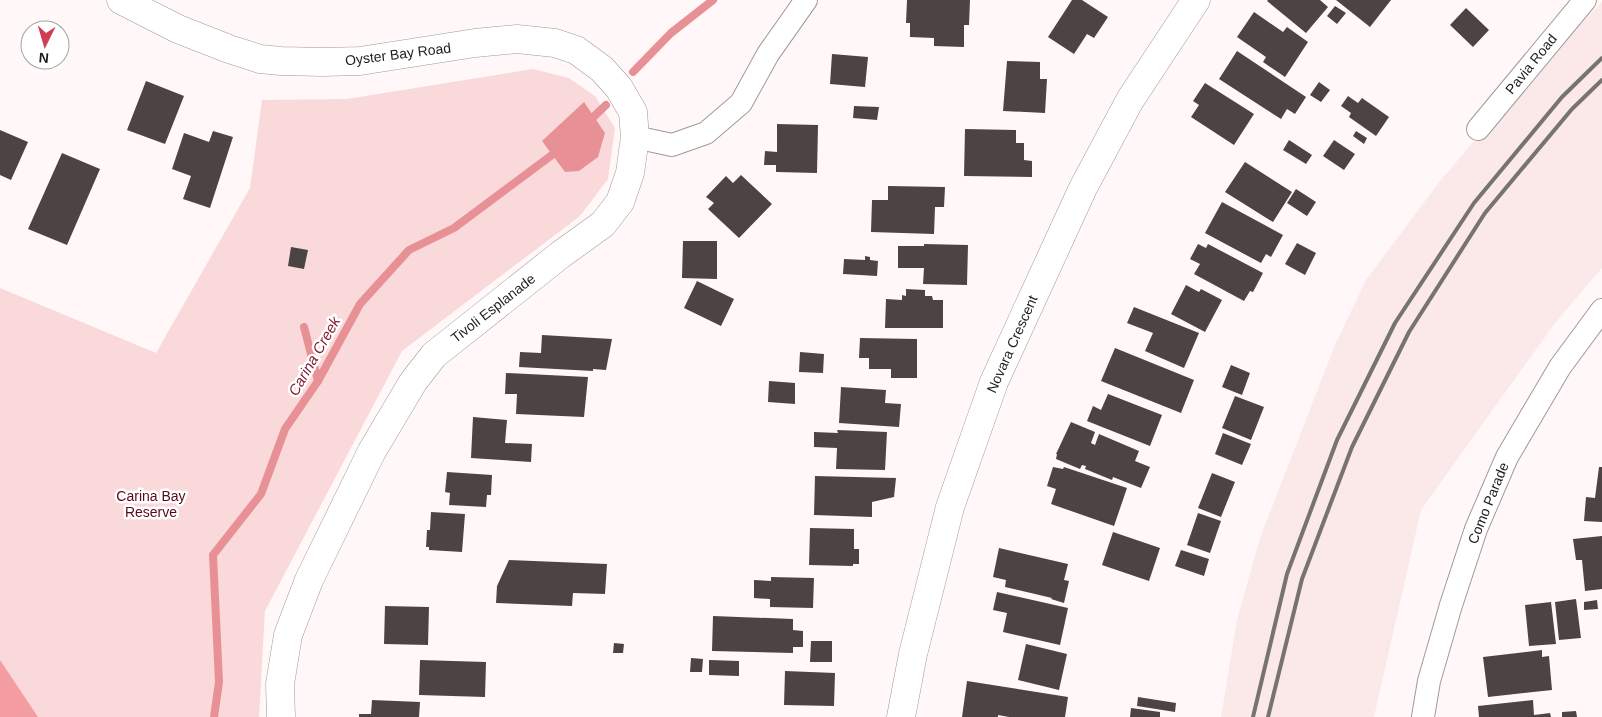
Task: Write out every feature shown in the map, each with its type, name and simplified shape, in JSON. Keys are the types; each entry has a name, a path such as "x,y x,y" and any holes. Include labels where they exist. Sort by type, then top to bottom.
{"street":[{"name":"Oyster Bay Road","path":"121,0 178,29 260,59 322,62 360,61 475,43 517,39 555,43 576,50 602,69 618,88 633,112 635,137"},
{"path":"635,137 672,145 706,133 741,103 768,54 806,0"},
{"name":"Novara Crescent","path":"902,717 913,654 950,507 994,382 1083,188 1130,100 1196,0"},
{"name":"Pavia Road","path":"1478,129 1585,0"},
{"name":"Tivoli Esplanade","path":"281,717 280,684 288,635 309,580 372,451 412,382 434,355 452,340 603,224 620,202 630,173 635,137"},
{"name":"Como Parade","path":"1423,717 1429,682 1451,605 1476,529 1507,457 1560,367 1602,310"}],"shaded area":[{"path":"1602,2 1602,268 1555,323 1421,510 1374,717 1221,717 1237,620 1260,538 1335,345 1366,280 1440,181 1515,93"},
{"path":"584,102 605,133 598,157 579,171 565,172 542,141"},
{"path":"0,660 38,717 0,717"}],"green space":[{"name":"Carina Bay Reserve","path":"533,69 569,78 595,96 615,128 608,179 580,216 402,351 265,611 259,717 0,717 0,288 156,353 250,188 262,100 347,99"}],"building":[{"path":"907,0 970,0 969,25 964,25 964,47 934,46 934,38 910,37 910,23 906,23"},
{"path":"1072,0 1082,0 1108,17 1094,38 1087,34 1074,54 1048,37"},
{"path":"1268,0 1320,0 1328,7 1306,33"},
{"path":"1336,0 1391,0 1370,27"},
{"path":"1335,6 1346,13 1337,24 1327,16"},
{"path":"1466,8 1489,30 1473,47 1450,25"},
{"path":"1254,12 1283,32 1287,27 1308,42 1285,77 1263,62 1266,57 1237,37"},
{"path":"1237,51 1306,97 1295,114 1287,109 1281,119 1219,79"},
{"path":"832,54 868,57 865,87 830,84"},
{"path":"1007,61 1040,62 1040,79 1047,79 1045,113 1003,111"},
{"path":"146,81 184,96 165,144 127,130"},
{"path":"1319,82 1330,90 1321,102 1310,95"},
{"path":"1205,83 1254,114 1234,145 1191,117 1199,105 1193,101"},
{"path":"1348,96 1358,103 1362,98 1389,117 1376,136 1349,117 1351,113 1341,106"},
{"path":"854,106 879,107 877,120 853,118"},
{"path":"777,124 818,125 817,173 776,172 776,165 764,165 765,151 777,152"},
{"path":"965,129 1016,130 1016,143 1024,143 1024,160 1032,161 1032,177 964,176"},
{"path":"0,130 28,142 11,180 0,175"},
{"path":"213,131 233,137 210,208 183,199 191,176 172,169 184,133 209,142"},
{"path":"1356,131 1367,138 1364,144 1353,136"},
{"path":"1289,140 1312,155 1306,164 1283,150"},
{"path":"1334,140 1355,154 1344,170 1323,156"},
{"path":"62,153 100,169 67,245 28,229"},
{"path":"1245,162 1292,192 1273,222 1225,192"},
{"path":"741,175 772,204 739,238 708,209 714,203 706,197 726,176 733,183"},
{"path":"888,186 945,187 944,207 935,207 934,234 871,232 872,200 888,200"},
{"path":"1296,189 1316,202 1307,216 1287,203"},
{"path":"1222,202 1283,235 1271,257 1266,254 1261,263 1205,233"},
{"path":"683,241 717,241 717,279 682,278"},
{"path":"1297,243 1316,253 1305,275 1285,264"},
{"path":"924,244 968,245 967,285 923,284 924,268 898,268 898,246 924,246"},
{"path":"1198,244 1206,248 1208,244 1263,273 1253,292 1250,291 1244,301 1194,274 1200,264 1190,259"},
{"path":"291,247 308,250 304,269 288,266"},
{"path":"865,256 870,257 870,260 878,261 877,276 843,274 844,259 865,260"},
{"path":"697,281 734,299 721,326 684,308"},
{"path":"1186,285 1199,292 1201,289 1222,300 1205,332 1171,314"},
{"path":"906,289 925,290 925,296 932,296 933,300 943,300 943,328 885,328 886,299 902,300 902,295 906,296"},
{"path":"1134,307 1199,333 1184,368 1145,351 1153,333 1127,323"},
{"path":"542,335 612,339 606,370 519,367 520,352 541,353"},
{"path":"860,338 917,339 917,378 891,378 891,369 869,369 869,358 859,358"},
{"path":"1115,348 1194,380 1181,413 1101,381"},
{"path":"800,352 824,354 823,373 799,372"},
{"path":"1231,365 1250,373 1242,395 1222,387"},
{"path":"506,373 588,377 584,417 516,414 517,394 505,394"},
{"path":"769,381 795,383 795,404 768,402"},
{"path":"841,387 886,390 885,403 901,404 899,427 839,423"},
{"path":"1108,394 1162,415 1150,446 1087,421 1093,406 1101,410"},
{"path":"1235,396 1264,407 1251,440 1222,428"},
{"path":"473,417 507,420 505,443 532,444 531,462 471,458"},
{"path":"1071,422 1095,432 1091,443 1095,445 1099,434 1139,451 1135,461 1150,467 1141,488 1113,477 1112,480 1085,469 1086,466 1082,465 1080,469 1056,459 1056,454"},
{"path":"837,430 887,432 885,470 836,469 837,448 814,447 814,432 838,433"},
{"path":"1223,433 1251,444 1242,465 1215,454"},
{"path":"1053,467 1063,469 1064,467 1127,488 1114,526 1051,504 1056,489 1047,486"},
{"path":"1599,467 1602,467 1602,522 1584,521 1586,497 1595,498"},
{"path":"447,472 492,475 491,495 487,495 486,507 449,505 450,493 445,492"},
{"path":"1212,473 1235,482 1221,517 1198,508"},
{"path":"815,476 896,478 894,497 872,502 872,517 814,515"},
{"path":"431,512 465,514 462,552 429,550 429,547 426,547 427,530 430,530"},
{"path":"1198,513 1221,521 1210,553 1187,545"},
{"path":"810,528 854,529 854,549 859,549 859,564 853,564 853,566 809,565"},
{"path":"1113,532 1160,548 1149,581 1102,565"},
{"path":"1602,536 1602,589 1585,591 1582,560 1576,560 1573,539"},
{"path":"999,548 1068,564 1064,580 1069,581 1064,603 1052,598 1005,587 1006,580 993,577"},
{"path":"1181,550 1209,559 1204,576 1175,566"},
{"path":"509,560 607,564 605,594 573,593 572,606 496,603 497,586"},
{"path":"771,577 814,578 813,608 770,607 770,599 754,598 754,580 771,581"},
{"path":"997,592 1068,608 1060,645 1003,632 1007,613 993,610"},
{"path":"1576,599 1581,638 1559,640 1555,602"},
{"path":"1597,600 1598,609 1584,610 1584,602"},
{"path":"1551,602 1556,644 1529,646 1525,605"},
{"path":"385,606 429,607 428,645 384,644"},
{"path":"713,616 793,619 793,630 803,631 803,647 793,647 793,653 712,651"},
{"path":"811,641 832,641 832,662 810,662"},
{"path":"614,643 624,644 623,653 613,653"},
{"path":"1026,644 1067,654 1059,690 1018,680"},
{"path":"1542,650 1542,657 1549,656 1552,690 1488,697 1483,657"},
{"path":"691,658 703,659 702,672 690,672"},
{"path":"420,660 486,662 485,697 419,695"},
{"path":"709,660 739,661 739,676 709,675"},
{"path":"785,671 835,673 834,706 784,705"},
{"path":"967,681 1068,697 1065,717 1009,717 998,715 998,717 962,717"},
{"path":"1138,697 1176,703 1175,712 1137,706"},
{"path":"372,700 420,702 419,717 359,717 359,714 371,714"},
{"path":"1533,700 1534,715 1550,713 1551,717 1479,717 1478,706"},
{"path":"1131,708 1160,712 1160,717 1130,717"},
{"path":"1576,711 1577,717 1562,717 1562,712"}],"waterway":[{"name":"Carina Creek","path":"633,72 671,33 713,0"},
{"name":"Carina Creek","path":"588,122 606,105"},
{"name":"Carina Creek","path":"214,717 219,682 213,555 261,494 285,429 318,381 360,304 409,250 454,228 560,149"},
{"path":"304,327 318,381"}],"railway":[{"path":"1253,717 1287,574 1337,440 1395,323 1474,203 1562,97 1602,58"},
{"path":"1268,717 1302,579 1352,447 1409,332 1485,213 1572,109 1602,80"}]}
